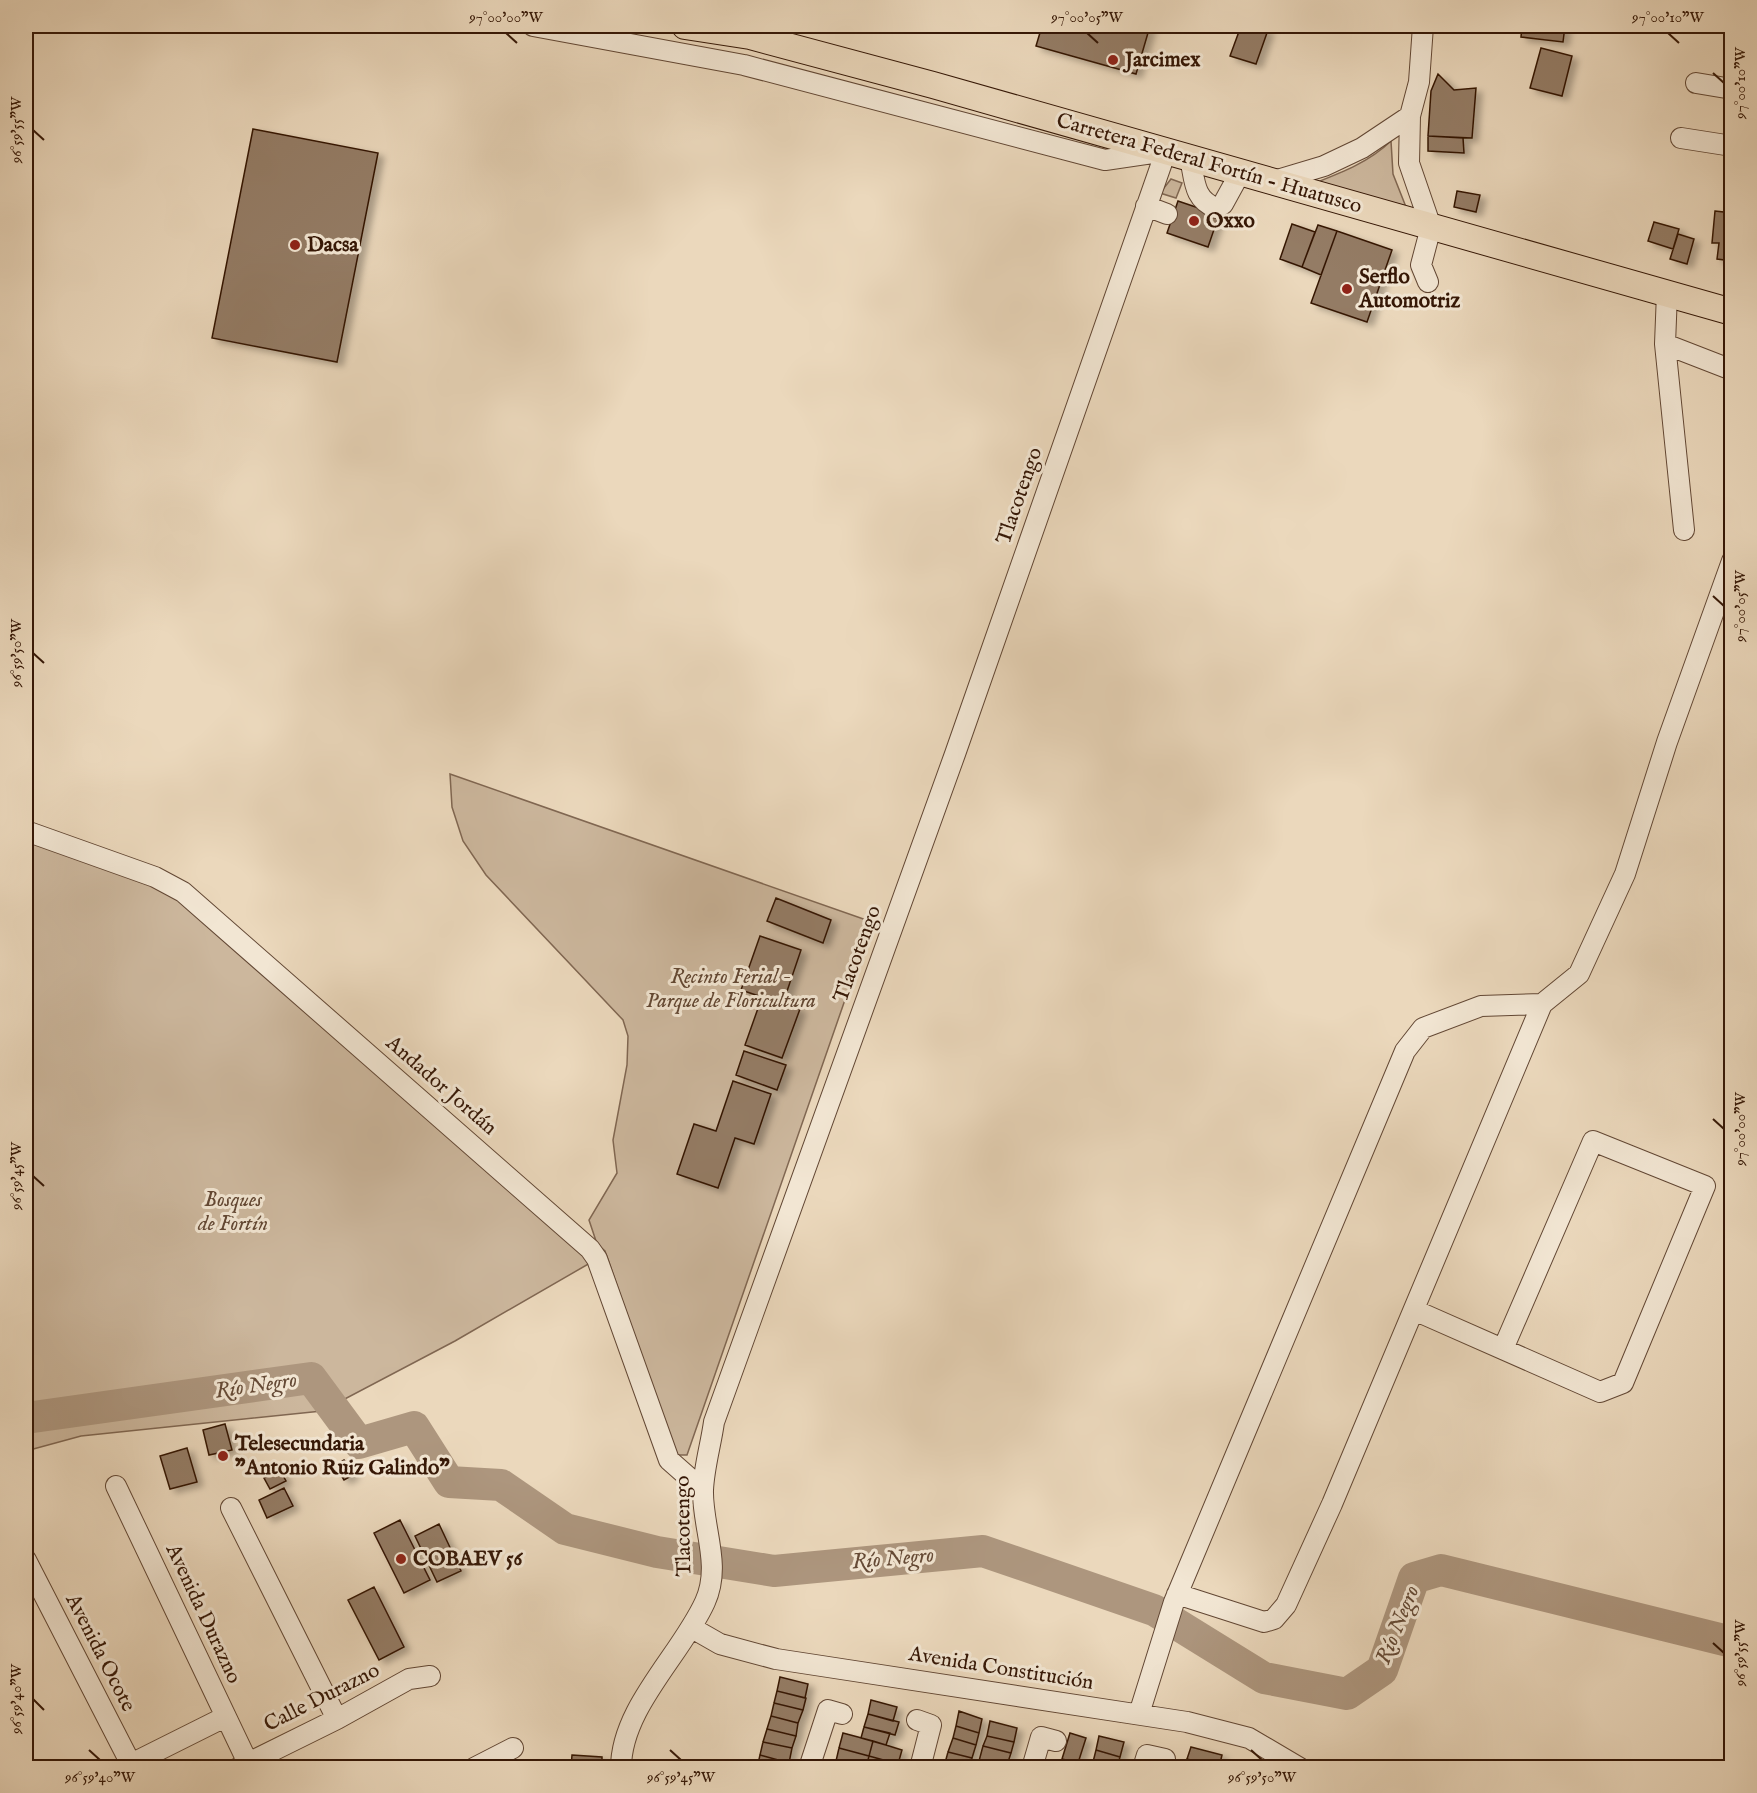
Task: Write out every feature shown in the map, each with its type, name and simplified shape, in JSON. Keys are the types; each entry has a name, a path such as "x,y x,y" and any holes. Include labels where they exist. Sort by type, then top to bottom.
{"main road":[{"name":"Carretera Federal Fortín - Huatusco","path":"685,26 746,31 1431,227 1667,293 1724,305"}],"street":[{"path":"533,26 744,64 1105,160 1178,155 1197,194 1204,203 1216,208 1223,204 1240,173"},
{"path":"1424,26 1419,82 1410,116 1409,163 1431,227 1421,265 1428,282"},
{"path":"1696,83 1731,89"},
{"path":"1271,182 1324,166 1362,148 1410,116"},
{"path":"1681,138 1731,146"},
{"name":"Tlacotengo","path":"621,1767 621,1756 629,1729 652,1686 692,1628 706,1599 711,1573 710,1540 703,1490 714,1422 951,765 1146,206 1178,155"},
{"path":"1146,206 1167,213"},
{"path":"1667,293 1665,344 1684,530"},
{"path":"1665,344 1731,370"},
{"path":"1176,1598 1264,1622 1274,1619 1286,1605 1332,1504 1542,1004 1580,974 1625,874 1667,742 1731,561"},
{"name":"Andador Jordán","path":"26,831 155,877 183,892 590,1249 597,1259 669,1460 703,1490"},
{"path":"1139,1714 1176,1598 1405,1051 1423,1028 1481,1006 1542,1004"},
{"path":"1414,1310 1600,1392 1623,1383 1705,1186 1593,1142 1503,1349"},
{"name":"Avenida Durazno","path":"116,1486 225,1717 243,1765"},
{"path":"231,1508 338,1719"},
{"name":"Avenida Ocote","path":"26,1560 132,1766"},
{"name":"Avenida Constitución","path":"692,1628 720,1644 776,1659 1139,1714 1227,1731 1250,1738 1300,1767"},
{"name":"Calle Durazno","path":"243,1765 338,1719 409,1679 430,1676"},
{"path":"809,1767 828,1710 843,1714"},
{"path":"132,1766 225,1717"},
{"path":"917,1720 931,1725 920,1767"},
{"path":"1032,1767 1041,1737 1056,1741"},
{"path":"474,1767 513,1748"},
{"path":"1143,1767 1147,1755 1165,1759"}],"green space":[{"path":"1391,141 1393,174 1408,212 1315,183 1365,161"},
{"path":"1171,179 1182,183 1176,198 1160,193"},
{"name":"Recinto Ferial - Parque de Floricultura","path":"450,774 872,922 687,1455 676,1455 605,1251 597,1244 589,1220 617,1173 613,1140 627,1065 628,1036 623,1020 486,875 463,841 452,807"},
{"name":"Bosques de Fortín","path":"26,837 183,892 597,1259 455,1341 322,1411 81,1436 26,1451"}],"building":[{"name":"Jarcimex","path":"1042,26 1150,26 1136,74 1036,46"},
{"path":"1241,26 1255,26 1268,30 1256,64 1230,56"},
{"path":"1522,26 1565,26 1563,42 1521,37"},
{"path":"1541,48 1572,56 1562,96 1530,88"},
{"path":"1438,74 1454,90 1476,88 1472,138 1428,136 1431,91"},
{"name":"Dacsa","path":"253,129 378,153 337,362 212,338"},
{"path":"1428,136 1463,138 1464,153 1428,151"},
{"path":"1457,191 1480,195 1476,212 1454,207"},
{"name":"Oxxo","path":"1178,201 1219,215 1208,247 1167,233"},
{"path":"1715,211 1732,213 1732,261 1717,259 1719,243 1712,243"},
{"path":"1654,222 1679,229 1673,249 1648,241"},
{"path":"1292,224 1315,232 1302,267 1280,259"},
{"path":"1318,225 1337,231 1321,275 1302,267"},
{"name":"Serflo Automotriz","path":"1337,231 1392,250 1367,322 1311,303"},
{"path":"1678,234 1694,239 1687,264 1670,259"},
{"path":"776,898 831,920 823,943 767,921"},
{"path":"760,936 801,950 783,1003 800,1009 782,1058 745,1045 762,997 741,990"},
{"path":"744,1051 786,1065 777,1090 736,1075"},
{"path":"733,1081 771,1094 754,1144 735,1138 718,1188 677,1174 694,1124 716,1131"},
{"path":"225,1424 232,1450 209,1455 203,1430"},
{"path":"187,1448 197,1482 170,1489 160,1456"},
{"path":"344,1460 353,1475 344,1480 335,1465"},
{"path":"280,1470 286,1481 270,1489 264,1478"},
{"path":"284,1488 293,1506 267,1518 259,1500"},
{"path":"400,1520 430,1580 404,1593 374,1533"},
{"path":"439,1524 461,1571 437,1582 415,1536"},
{"path":"374,1587 404,1647 379,1660 348,1600"},
{"path":"780,1677 808,1684 805,1698 777,1691"},
{"path":"777,1691 806,1698 803,1710 774,1703"},
{"path":"871,1700 897,1707 893,1721 868,1714"},
{"path":"774,1703 803,1710 798,1723 771,1716"},
{"path":"959,1711 982,1719 979,1733 956,1726"},
{"path":"868,1714 899,1722 895,1735 864,1727"},
{"path":"771,1716 798,1723 796,1736 767,1729"},
{"path":"990,1721 1017,1728 1014,1742 987,1736"},
{"path":"956,1726 979,1733 976,1745 953,1738"},
{"path":"864,1727 890,1733 886,1745 861,1738"},
{"path":"767,1729 796,1736 792,1748 763,1742"},
{"path":"843,1733 873,1741 869,1756 839,1748"},
{"path":"1070,1733 1086,1738 1078,1763 1062,1759"},
{"path":"987,1736 1014,1742 1011,1753 983,1746"},
{"path":"1099,1736 1124,1742 1120,1757 1096,1750"},
{"path":"953,1738 976,1745 972,1758 948,1752"},
{"path":"873,1741 902,1750 898,1764 869,1756"},
{"path":"763,1742 792,1748 789,1763 760,1755"},
{"path":"983,1746 1011,1753 1006,1768 979,1761"},
{"path":"1191,1747 1222,1755 1219,1768 1187,1759"},
{"path":"839,1748 869,1756 866,1768 836,1761"},
{"path":"1096,1750 1120,1757 1117,1768 1093,1762"},
{"path":"948,1752 972,1758 970,1768 945,1763"},
{"path":"572,1755 602,1757 602,1768 571,1768"},
{"path":"760,1755 789,1763 788,1768 757,1768"},
{"path":"869,1756 898,1764 897,1768 866,1768"},
{"path":"1187,1759 1216,1768 1185,1768"},
{"path":"836,1761 860,1767 860,1768 834,1768"},
{"path":"979,1761 1004,1768 977,1768"},
{"path":"1093,1762 1110,1768 1091,1768"}],"waterway":[{"name":"Río Negro","path":"26,1418 311,1378 359,1443 414,1427 449,1482 501,1485 565,1529 657,1552 774,1571 983,1551 1154,1610 1264,1678 1347,1694 1382,1670 1414,1578 1441,1570 1732,1642"}],"place":[{"name":"Jarcimex","path":"1113,60"},
{"name":"Oxxo","path":"1194,221"},
{"name":"Dacsa","path":"295,245"},
{"name":"Serflo Automotriz","path":"1347,289"},
{"name":"Telesecundaria \"Antonio Ruiz Galindo\"","path":"223,1456"},
{"name":"COBAEV 56","path":"401,1559"}]}
